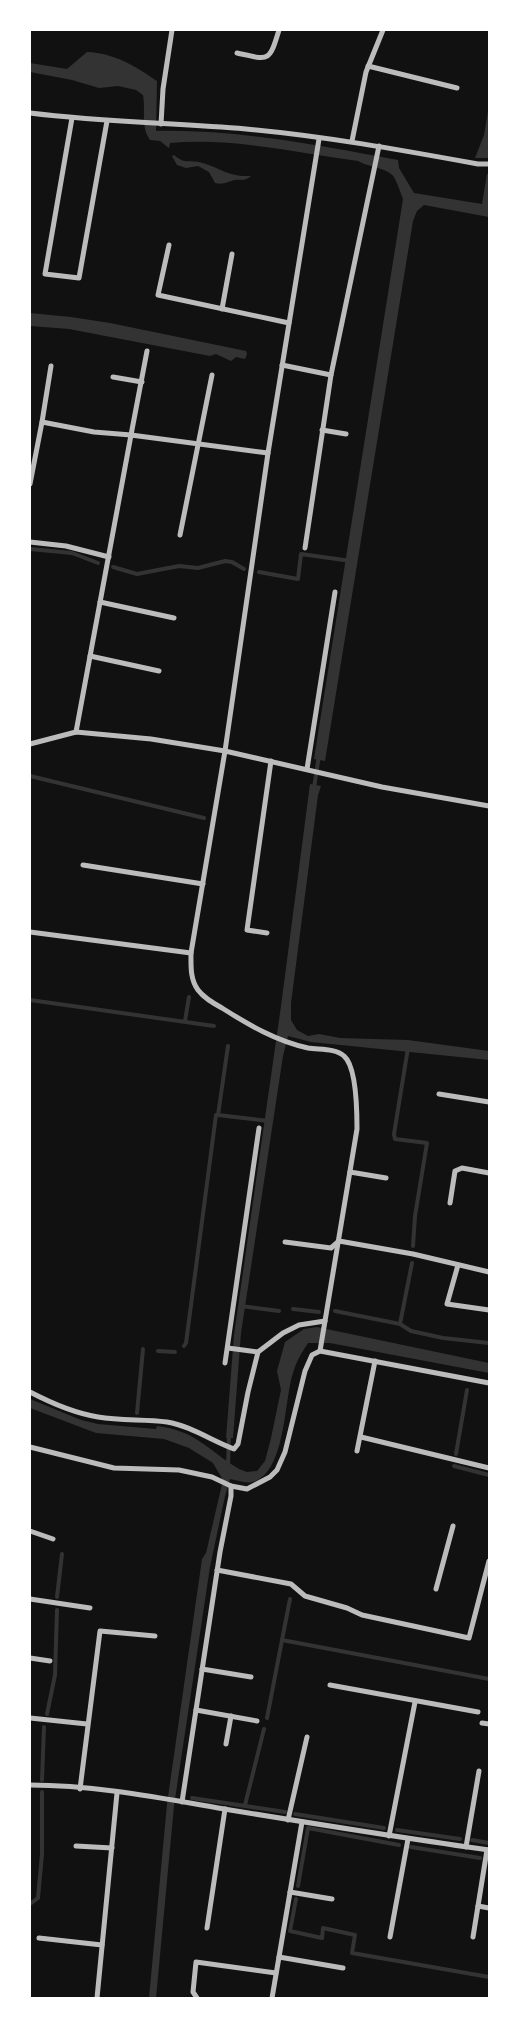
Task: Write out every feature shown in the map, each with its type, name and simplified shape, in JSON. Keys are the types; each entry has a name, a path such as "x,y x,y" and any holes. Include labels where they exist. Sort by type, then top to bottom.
{"street":[{"path":"159,124 172,30"},
{"path":"237,52 261,58 268,57 272,52 279,30"},
{"path":"352,141 368,66 384,30"},
{"path":"368,66 457,88"},
{"path":"30,113 106,121 246,129 319,141 352,141 378,149 489,164"},
{"path":"72,118 45,274 79,278 106,121"},
{"path":"319,141 268,453 225,751 191,953 191,971 196,988 204,996 244,1022 272,1037 289,1043 334,1051 345,1056 350,1064 356,1099 357,1122 320,1351"},
{"path":"305,548 331,375 378,149"},
{"path":"169,244 158,295 289,323"},
{"path":"222,309 232,254"},
{"path":"76,732 147,351"},
{"path":"30,484 50,366"},
{"path":"282,366 331,375"},
{"path":"180,535 197,442 212,375"},
{"path":"113,377 142,382"},
{"path":"42,422 94,432 197,442 268,453"},
{"path":"322,430 346,434"},
{"path":"30,542 66,546 109,557"},
{"path":"308,769 334,592"},
{"path":"100,602 174,618"},
{"path":"90,656 159,671"},
{"path":"30,744 76,732 151,738 225,751 382,787 489,806"},
{"path":"267,933 248,930 272,761"},
{"path":"83,865 203,884"},
{"path":"30,932 191,953"},
{"path":"439,1094 489,1102"},
{"path":"225,1363 259,1128"},
{"path":"450,1203 455,1171 462,1168 489,1173"},
{"path":"350,1172 386,1178"},
{"path":"285,1242 331,1248 339,1241"},
{"path":"339,1241 413,1254 489,1272"},
{"path":"458,1265 447,1304 489,1310"},
{"path":"30,1392 57,1404 99,1418 168,1422 192,1430 217,1443 234,1449 238,1444 258,1352 283,1333 299,1325 324,1323"},
{"path":"228,1348 258,1352"},
{"path":"30,1447 114,1468 179,1470 212,1477 231,1486 248,1489 270,1477 277,1470 286,1452 305,1371 312,1355 320,1351 489,1383"},
{"path":"357,1451 375,1361"},
{"path":"361,1437 489,1468"},
{"path":"179,1801 196,1710 217,1570 231,1496 231,1486"},
{"path":"436,1590 453,1526"},
{"path":"30,1531 53,1539"},
{"path":"217,1570 291,1584 305,1596 348,1608 362,1614 469,1638 489,1561"},
{"path":"30,1599 90,1608"},
{"path":"80,1789 100,1631 155,1636"},
{"path":"30,1658 50,1661"},
{"path":"202,1669 251,1677"},
{"path":"330,1685 478,1712"},
{"path":"389,1836 415,1702"},
{"path":"196,1710 257,1720"},
{"path":"226,1744 231,1716"},
{"path":"30,1718 87,1724"},
{"path":"482,1723 489,1724"},
{"path":"288,1820 307,1737"},
{"path":"466,1847 479,1771"},
{"path":"30,1786 80,1789 179,1801 288,1820 488,1850 473,1937"},
{"path":"97,1998 117,1793"},
{"path":"207,1928 224,1809"},
{"path":"272,1998 302,1822"},
{"path":"390,1937 408,1839"},
{"path":"76,1846 112,1848"},
{"path":"290,1892 332,1900"},
{"path":"478,1906 489,1908"},
{"path":"39,1938 102,1945"},
{"path":"279,1957 343,1968"},
{"path":"197,1998 193,1992 196,1962 276,1973"}],"shaded area":[{"path":"87,52 106,55 132,65 157,81 156,131 247,135 398,160 399,168 414,193 482,204 487,174 489,174 489,217 424,205 417,211 413,221 325,761 314,759 403,199 391,174 358,161 217,142 170,143 169,148 160,141 150,140 147,135 144,124 143,95 136,90 118,86 99,88 72,80 30,72 30,63 67,69"},
{"path":"489,105 489,158 475,158 484,135"},
{"path":"174,155 183,161 199,162 235,175 251,176 245,180 215,183 209,172 198,166 186,168 177,165 172,156"},
{"path":"30,313 110,323 246,351 247,354 245,359 236,357 231,361 216,354 210,356 69,329 30,326"},
{"path":"310,784 321,786 318,795 291,1003 291,1020 297,1030 308,1036 319,1034 340,1038 408,1040 489,1051 489,1060 311,1042 288,1036 283,1056 241,1333 233,1438 226,1438 234,1335 281,1006"},
{"path":"317,1327 489,1363 489,1373 330,1343 308,1343 299,1357 293,1373 282,1434 272,1465 264,1476 253,1482 230,1479 210,1567 174,1806 156,1998 149,1998 167,1804 202,1559 206,1553 223,1480 213,1463 189,1448 164,1439 96,1433 30,1408 30,1399 81,1420 98,1424 156,1429 157,1426 170,1428 201,1442 239,1469 247,1472 257,1471 265,1461 271,1438 281,1390 277,1371 285,1342 304,1329"}],"waterway":[{"path":"30,549 72,553 98,563"},
{"path":"259,572 298,579 301,554 351,561"},
{"path":"113,567 137,574 179,566 198,568 225,561 232,562 244,569"},
{"path":"314,788 319,755"},
{"path":"30,776 204,818"},
{"path":"185,1021 189,997"},
{"path":"30,1000 214,1026"},
{"path":"184,1346 186,1343 216,1115 218,1115 228,1046"},
{"path":"408,1048 394,1134 395,1139 427,1143 415,1216 413,1246"},
{"path":"218,1115 268,1121"},
{"path":"400,1324 412,1263"},
{"path":"241,1306 279,1311"},
{"path":"293,1309 319,1312"},
{"path":"335,1311 400,1324 411,1331 443,1338 489,1343"},
{"path":"137,1413 143,1349"},
{"path":"158,1351 175,1352"},
{"path":"456,1454 467,1390"},
{"path":"228,1467 229,1434"},
{"path":"454,1466 489,1475"},
{"path":"57,1597 62,1554"},
{"path":"282,1640 290,1599"},
{"path":"47,1714 55,1675 57,1610"},
{"path":"267,1718 282,1640 489,1679"},
{"path":"42,1780 44,1727"},
{"path":"245,1805 264,1729"},
{"path":"30,1904 38,1898 42,1854 42,1792"},
{"path":"192,1798 285,1812"},
{"path":"295,1814 384,1828"},
{"path":"298,1886 308,1828 399,1845"},
{"path":"397,1830 460,1839"},
{"path":"472,1840 489,1843"},
{"path":"411,1847 480,1858"},
{"path":"296,1899 290,1931 322,1938 323,1928 355,1935 352,1953 489,1977"}]}
